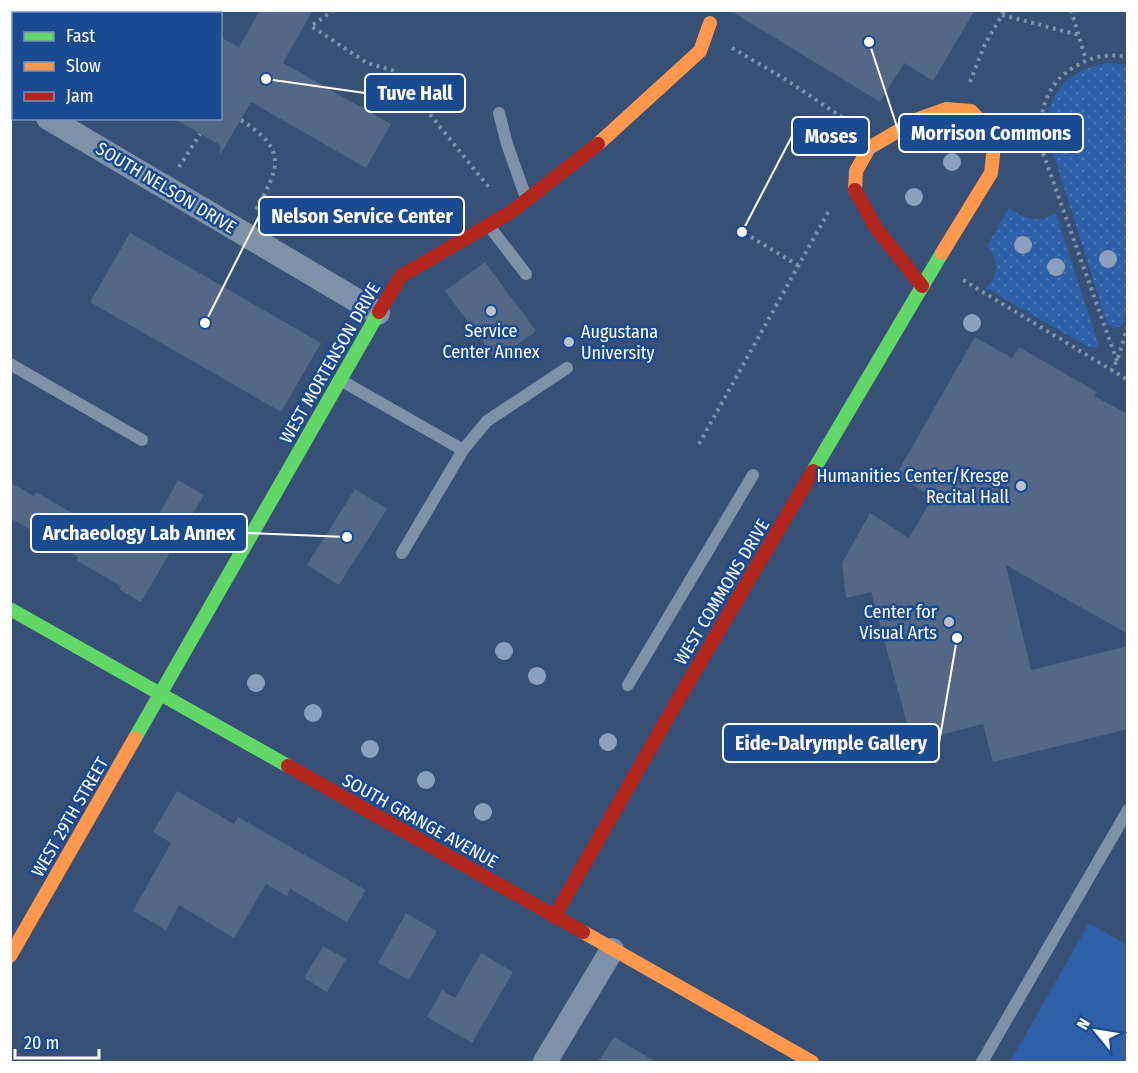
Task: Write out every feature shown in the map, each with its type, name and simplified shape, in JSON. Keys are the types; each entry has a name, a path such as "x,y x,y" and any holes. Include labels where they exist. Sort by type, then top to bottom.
{"street":[{"name":"WEST MORTENSON DRIVE","path":"161,695 401,276 511,213 600,142 700,51 710,23"},
{"name":"WEST COMMONS DRIVE","path":"554,917 672,710 991,173 994,147 987,128 971,111 946,109 918,119 869,148 856,171 855,190 876,228 922,286"},
{"name":"SOUTH NELSON DRIVE","path":"51,120 378,313"},
{"name":"SOUTH GRANGE AVENUE","path":"10,609 812,1062"},
{"name":"WEST 29TH STREET","path":"10,956 161,695"},
{"path":"545,1062 612,950"}],"lane":[{"path":"500,113 507,144 527,200"},
{"path":"488,225 526,274"},
{"path":"10,364 142,440"},
{"path":"402,553 463,450 487,421 567,368"},
{"path":"341,380 463,450"},
{"path":"628,685 753,475"},
{"path":"981,1062 1128,810"},
{"path":"1112,836 1128,831"}],"path":[{"path":"334,10 311,26 367,63 395,71 511,213"},
{"path":"1071,10 1086,60"},
{"path":"970,82 985,44 1004,13 1079,35"},
{"path":"727,45 785,79 852,125"},
{"path":"1117,361 1038,139 1041,116 1050,88 1063,73 1086,60 1104,56 1128,57"},
{"path":"241,120 268,141 276,160 273,178 243,233"},
{"path":"186,157 200,134"},
{"path":"1021,145 1038,139"},
{"path":"699,444 833,204"},
{"path":"751,237 799,266"},
{"path":"963,280 1128,380"},
{"path":"1112,371 1128,325"}],"shaded area":[{"path":"1111,63 1128,65 1128,306 1124,322 1120,327 1114,328 1107,324 1046,130 1052,103 1057,92 1065,83 1074,75 1085,70"},
{"path":"1009,208 1032,219 1056,213 1098,343 1094,348 1088,347 986,288 993,278 996,267 994,256 987,246"},
{"path":"1089,923 1127,945 1127,1062 1010,1062"}],"building":[{"path":"260,10 313,10 283,63 391,124 366,168 251,102 220,155 220,145 176,120 222,120 222,38 239,47"},
{"path":"729,10 975,10 933,81 904,63 880,102"},
{"path":"130,233 321,343 281,412 90,302"},
{"name":"Service Center Annex","path":"485,262 536,331 496,360 445,291"},
{"path":"975,337 1012,358 1019,347 1097,392 1094,396 1128,414 1128,634 1006,565 1031,670 1128,646 1128,729 993,762 983,724 912,742 871,592 846,598 842,563 870,513 909,538 933,497 896,475"},
{"path":"178,480 204,495 141,602 120,590 121,586 76,560 78,557 10,518 10,482 34,496 36,492 133,549 135,545 140,548"},
{"path":"355,489 387,509 339,585 307,565"},
{"path":"177,791 234,824 238,817 366,890 347,922 290,889 287,896 266,884 234,938 179,905 166,930 133,911 171,843 153,832"},
{"path":"406,913 437,931 409,980 378,963"},
{"path":"323,946 346,959 327,992 304,978"},
{"path":"481,953 513,972 472,1043 427,1017 442,990 455,998"},
{"path":"614,1037 656,1062 598,1062"}],"traffic: fast":[{"path":"813,471 942,253"},
{"path":"135,738 379,312"},
{"path":"10,609 288,766"}],"traffic: slow":[{"path":"598,144 700,51 710,23"},
{"path":"855,190 856,171 869,148 918,119 946,109 971,111 987,128 994,147 991,173 942,253"},
{"path":"10,956 135,738"},
{"path":"583,932 812,1062"}],"traffic: jam":[{"path":"379,312 401,276 511,212 598,144"},
{"path":"855,190 876,228 922,286"},
{"path":"554,917 672,710 813,471"},
{"path":"288,766 583,932"}],"place":[{"name":"Morrison Commons","path":"869,42"},
{"name":"Tuve Hall","path":"266,79"},
{"name":"Moses","path":"742,232"},
{"name":"Service Center Annex","path":"491,311"},
{"name":"Nelson Service Center","path":"205,323"},
{"name":"Augustana University","path":"569,342"},
{"name":"Humanities Center/Kresge Recital Hall","path":"1021,486"},
{"name":"Archaeology Lab Annex","path":"347,537"},
{"name":"Center for Visual Arts","path":"949,622"},
{"name":"Eide-Dalrymple Gallery","path":"957,638"}]}
